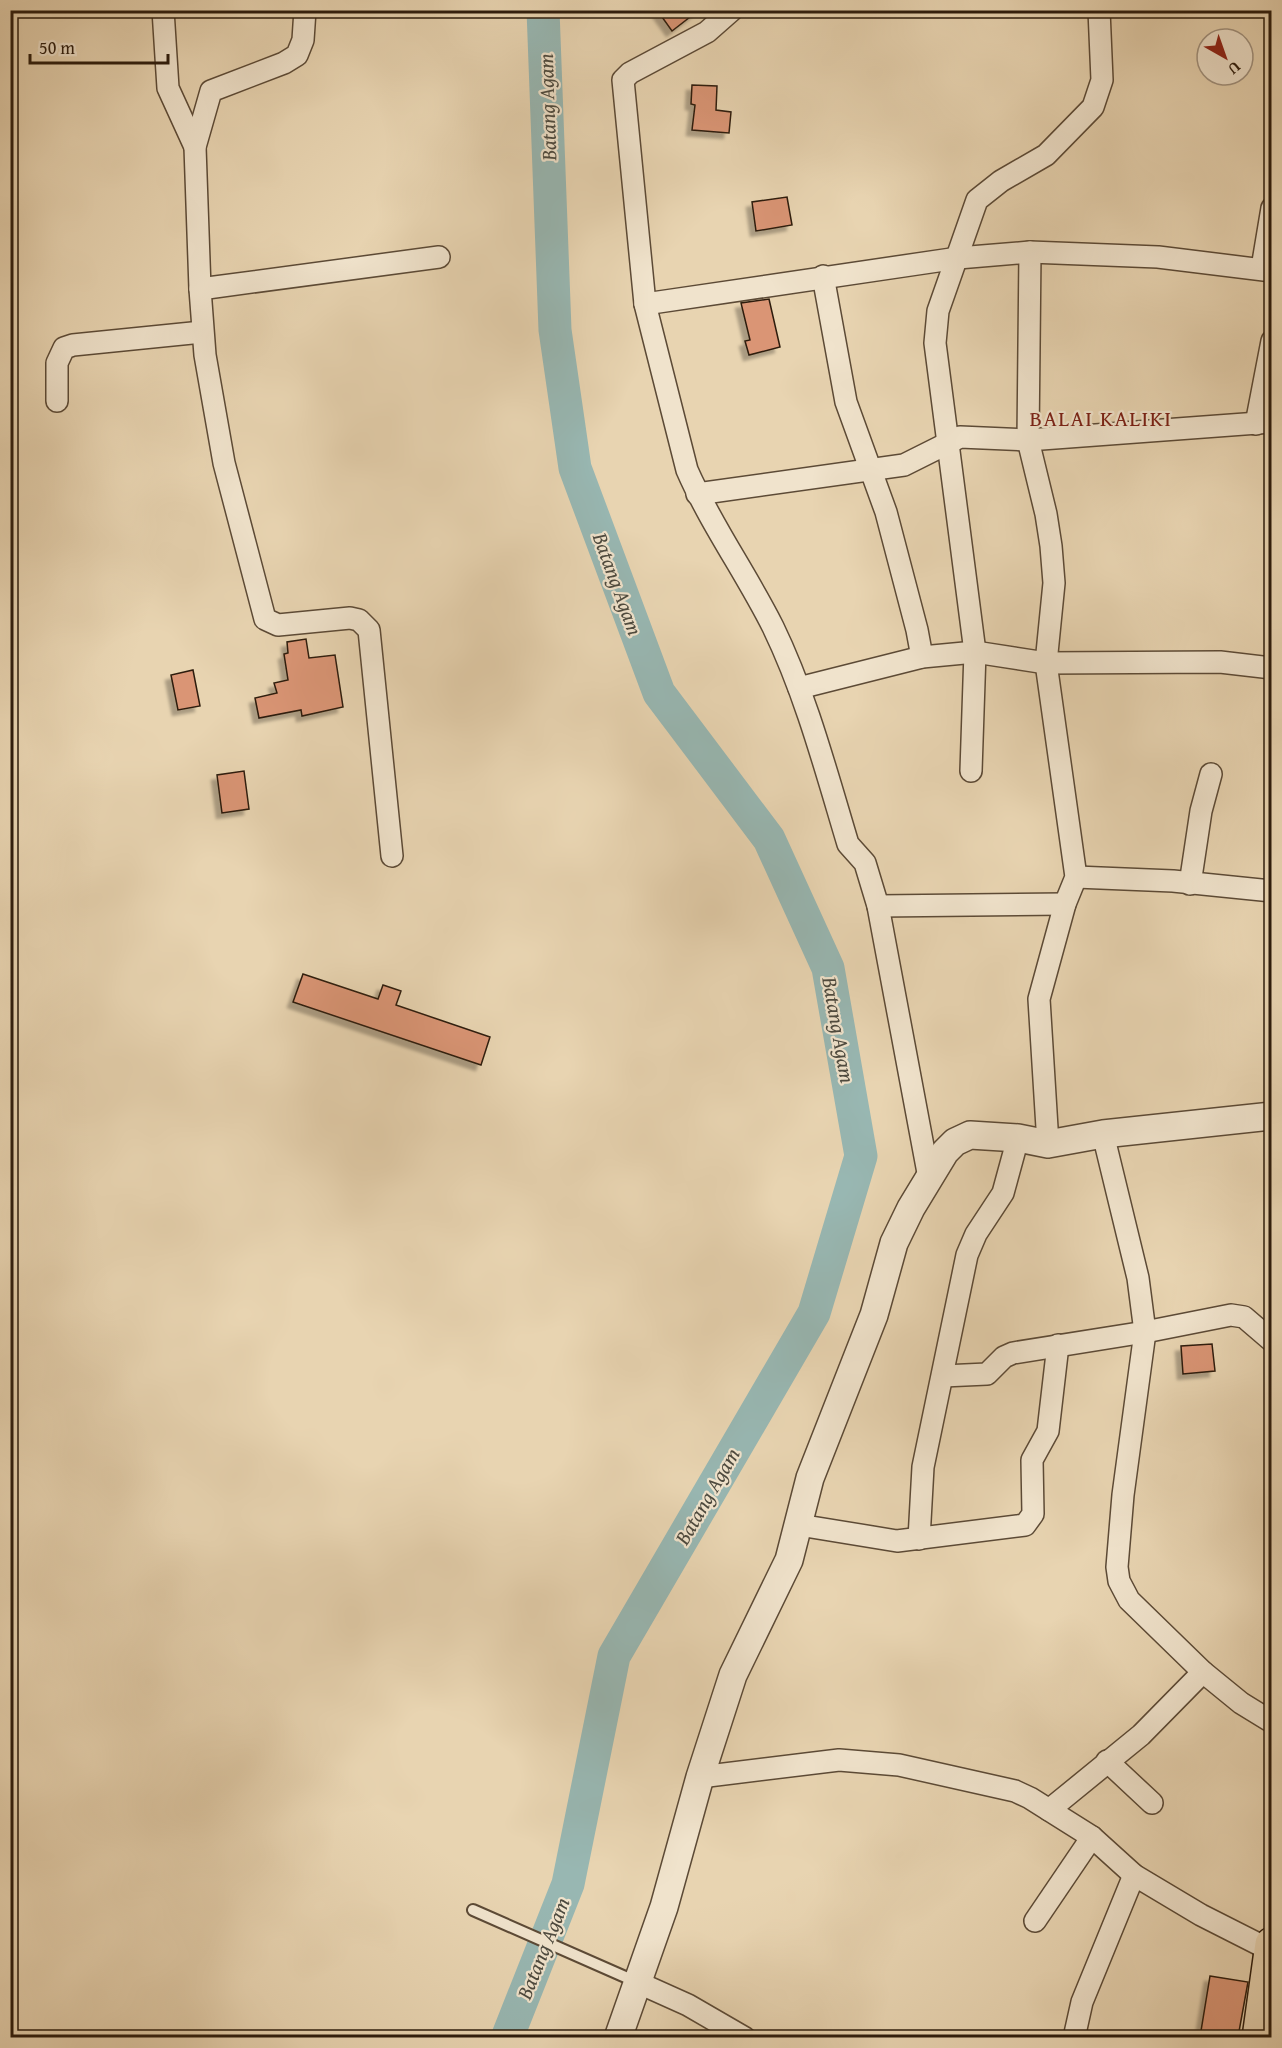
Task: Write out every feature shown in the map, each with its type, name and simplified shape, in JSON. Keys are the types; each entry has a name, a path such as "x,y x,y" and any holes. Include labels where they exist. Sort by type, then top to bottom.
{"highway":[{"path":"1259,2037 1271,1947"}],"street":[{"path":"164,10 168,88 195,147"},
{"path":"305,10 303,40 297,55 284,63 211,90 195,147 202,332 224,464 265,619 278,625 350,618 359,620 369,630 392,856"},
{"path":"732,10 707,32 637,69 623,80 645,304 685,464 704,493 773,627 807,687 848,844 866,863 877,899 929,1178"},
{"path":"971,771 975,652 947,442 935,326 947,283 958,258 977,200 1001,181 1046,155 1093,107 1102,80 1099,10"},
{"path":"645,304 823,276 958,258 1030,252 1158,257 1267,269 1272,208"},
{"path":"1030,252 1028,440 1051,546 1054,583 1046,663 1076,877 1065,904 1038,1010 1048,1144"},
{"path":"200,289 439,256"},
{"path":"823,276 846,402 886,512 918,630 922,657"},
{"path":"57,400 57,363 64,348 73,345 202,332"},
{"path":"704,493 872,471 912,462 960,437 1028,440 1264,423 1272,341"},
{"path":"807,687 922,657 975,652 1046,663 1220,662 1272,668"},
{"path":"1191,884 1201,811 1211,774"},
{"path":"1076,877 1272,891"},
{"path":"877,899 1065,904"},
{"path":"618,2037 651,1988 664,1907 700,1777 733,1675 789,1560 813,1528 810,1478 874,1315 894,1243 929,1178 955,1142 970,1135 1018,1138 1048,1144 1103,1134 1272,1116"},
{"path":"1103,1134 1138,1278 1145,1332 1123,1495 1117,1567 1119,1581 1129,1600 1203,1672 1241,1703 1272,1722"},
{"path":"919,1539 923,1467 970,1245 1003,1193 1018,1138"},
{"path":"943,1376 987,1374 1007,1355 1239,1315 1251,1321 1272,1341"},
{"path":"813,1528 873,1539 919,1539 1020,1527 1030,1521 1033,1514 1032,1460 1048,1431 1058,1345"},
{"path":"1049,1810 1141,1735 1203,1672"},
{"path":"700,1777 839,1760 899,1765 1015,1791 1092,1837 1134,1875 1201,1915 1271,1947"},
{"path":"1107,1761 1152,1803"},
{"path":"1035,1921 1092,1837"},
{"path":"1074,2037 1079,2009 1134,1875"},
{"path":"651,1988 745,2037"}],"lane":[{"path":"473,1910 651,1988"}],"building":[{"path":"657,10 699,10 672,31"},
{"path":"692,85 717,86 716,110 731,112 729,133 692,130 695,105 691,104"},
{"path":"787,197 792,225 756,231 752,202"},
{"path":"769,299 780,347 749,355 745,341 750,340 741,303"},
{"path":"306,639 309,658 335,655 343,707 302,716 301,710 259,718 255,698 277,693 274,683 288,680 284,654 288,653 287,642"},
{"path":"193,670 200,706 178,710 171,675"},
{"path":"244,771 249,809 222,813 217,775"},
{"path":"303,974 378,999 383,985 401,991 396,1005 490,1037 481,1065 293,1002"},
{"path":"1212,1344 1215,1371 1183,1374 1181,1346"},
{"path":"1210,1976 1248,1982 1238,2037 1201,2031"}],"waterway":[{"name":"Batang Agam","path":"507,2038 568,1884 614,1656 814,1313 861,1156 828,968 769,839 659,693 575,468 555,330 543,10"}],"district":[{"name":"BALAI KALIKI","path":"1101,418"}]}
